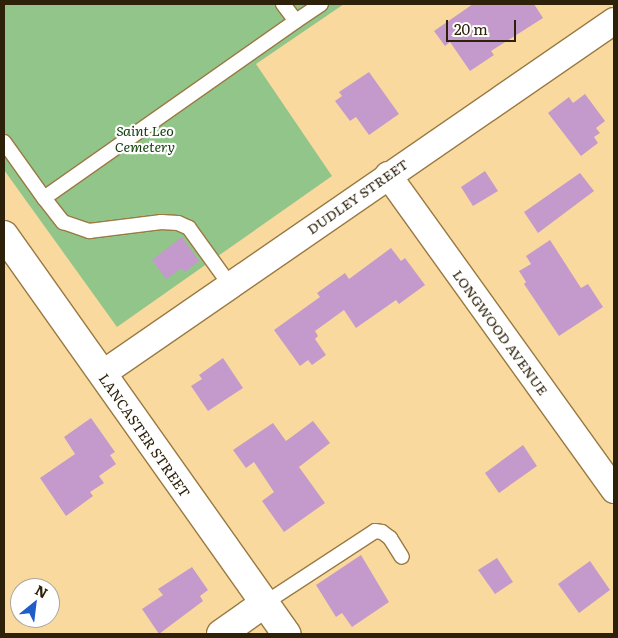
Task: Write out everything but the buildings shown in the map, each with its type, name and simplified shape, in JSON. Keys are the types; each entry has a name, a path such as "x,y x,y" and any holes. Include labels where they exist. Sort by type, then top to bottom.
{"main road":[{"name":"LANCASTER STREET","path":"4,235 288,634"},
{"path":"221,634 265,603"}],"street":[{"name":"DUDLEY STREET","path":"102,374 388,175 614,22"},
{"name":"LONGWOOD AVENUE","path":"388,175 614,490"}],"lane":[{"path":"283,4 296,21"},
{"path":"44,198 321,4"},
{"path":"4,142 63,222 88,231 161,222 178,223 190,228 230,285"},
{"path":"265,603 375,531 390,538 402,557"}],"green space":[{"name":"Saint Leo Cemetery","path":"4,4 344,4 256,64 332,176 117,327 4,170"}]}
